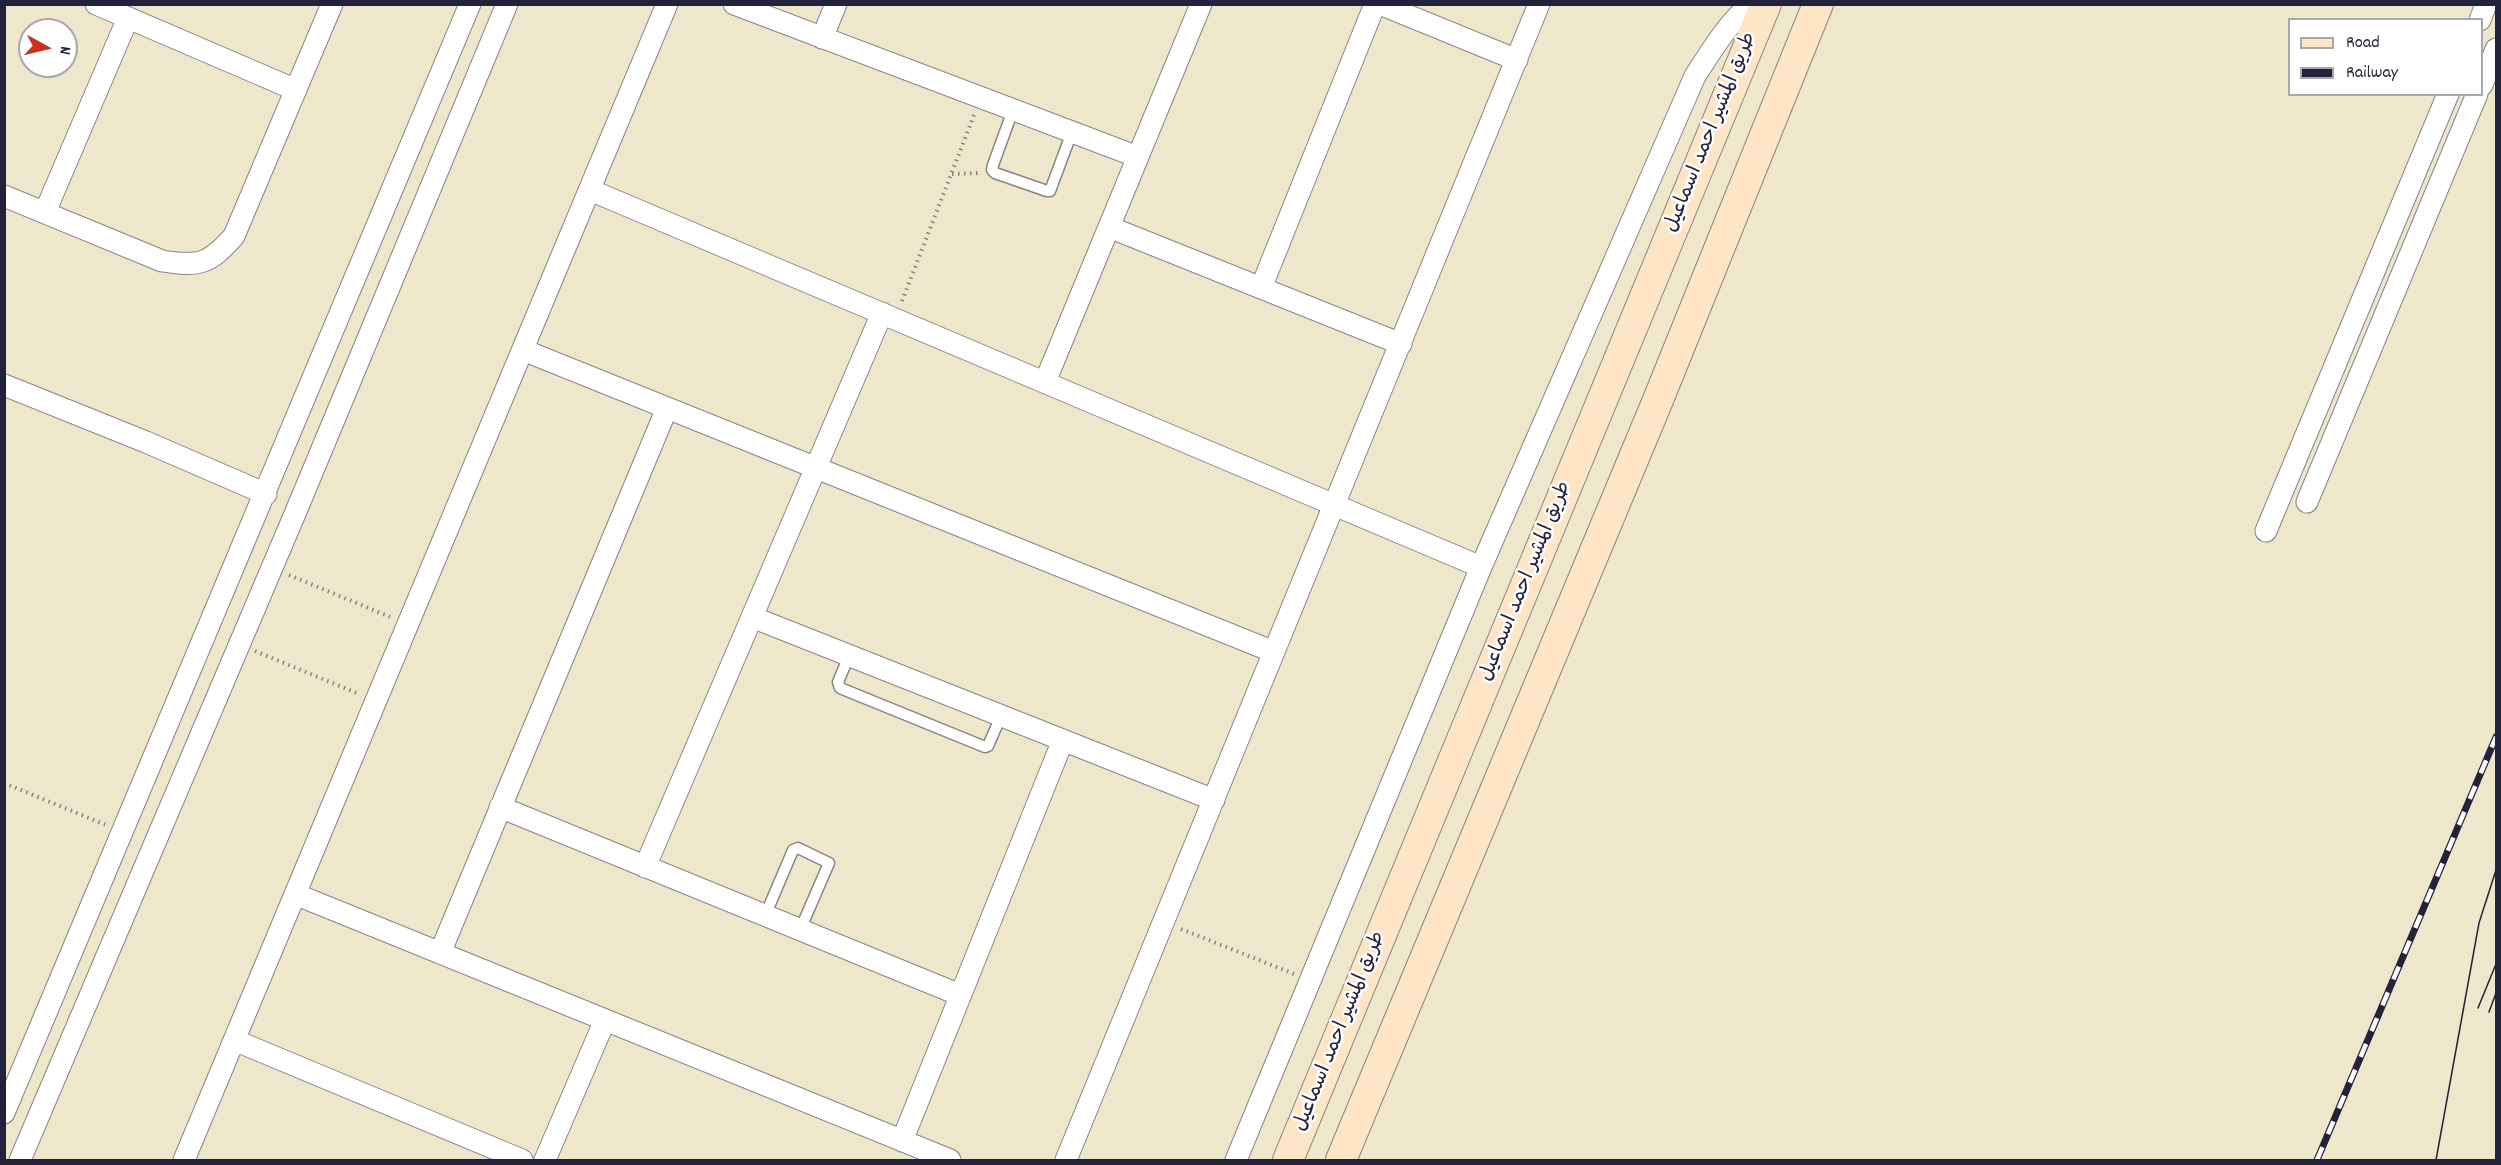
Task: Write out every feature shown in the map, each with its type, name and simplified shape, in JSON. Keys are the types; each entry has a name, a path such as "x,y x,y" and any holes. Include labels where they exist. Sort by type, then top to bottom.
{"street":[{"path":"96,4 296,90"},
{"path":"4,196 162,261 189,266 216,256 234,236 332,4"},
{"path":"4,1113 470,4"},
{"path":"20,1161 272,568 507,4"},
{"path":"183,1161 667,4"},
{"path":"734,4 1138,157"},
{"path":"822,38 836,4"},
{"path":"1261,288 1375,4"},
{"path":"1380,4 1517,60"},
{"path":"1066,1161 1539,4"},
{"path":"1236,1161 1481,567 1695,76 1738,15 1751,4"},
{"name":"طريق المشير احمد اسماعيل","path":"1288,1161 1766,4"},
{"path":"1341,1161 1658,400 1818,4"},
{"path":"1046,382 1200,5"},
{"path":"45,212 128,18"},
{"path":"2483,80 2496,49"},
{"path":"2266,531 2447,96"},
{"path":"2307,502 2477,96"},
{"path":"590,190 1481,567"},
{"path":"1109,227 1401,344"},
{"path":"645,867 816,468 889,316"},
{"path":"523,350 1274,652"},
{"path":"4,385 266,494"},
{"path":"440,953 667,408"},
{"path":"752,618 1214,800"},
{"path":"902,1141 1063,740"},
{"path":"500,807 960,995"},
{"path":"295,894 950,1161"},
{"path":"545,1161 605,1020"},
{"path":"234,1040 522,1161"}],"lane":[{"path":"1013,110 992,170 995,173 1047,191 1050,190 1072,132"},
{"path":"849,656 838,682 840,688 985,747 988,746 1001,716"},
{"path":"765,916 793,849 798,848 829,863 800,930"}],"path":[{"path":"889,316 951,174 981,98"},
{"path":"951,174 972,174 992,170"},
{"path":"272,568 408,624"},
{"path":"239,644 376,702"},
{"path":"4,783 123,832"},
{"path":"1164,922 1311,981"}],"tram line":[{"path":"2436,1160 2479,923 2496,870"},
{"path":"2478,1008 2496,964"},
{"path":"2489,1012 2496,993"}],"railway":[{"path":"2317,1160 2496,737"}]}
